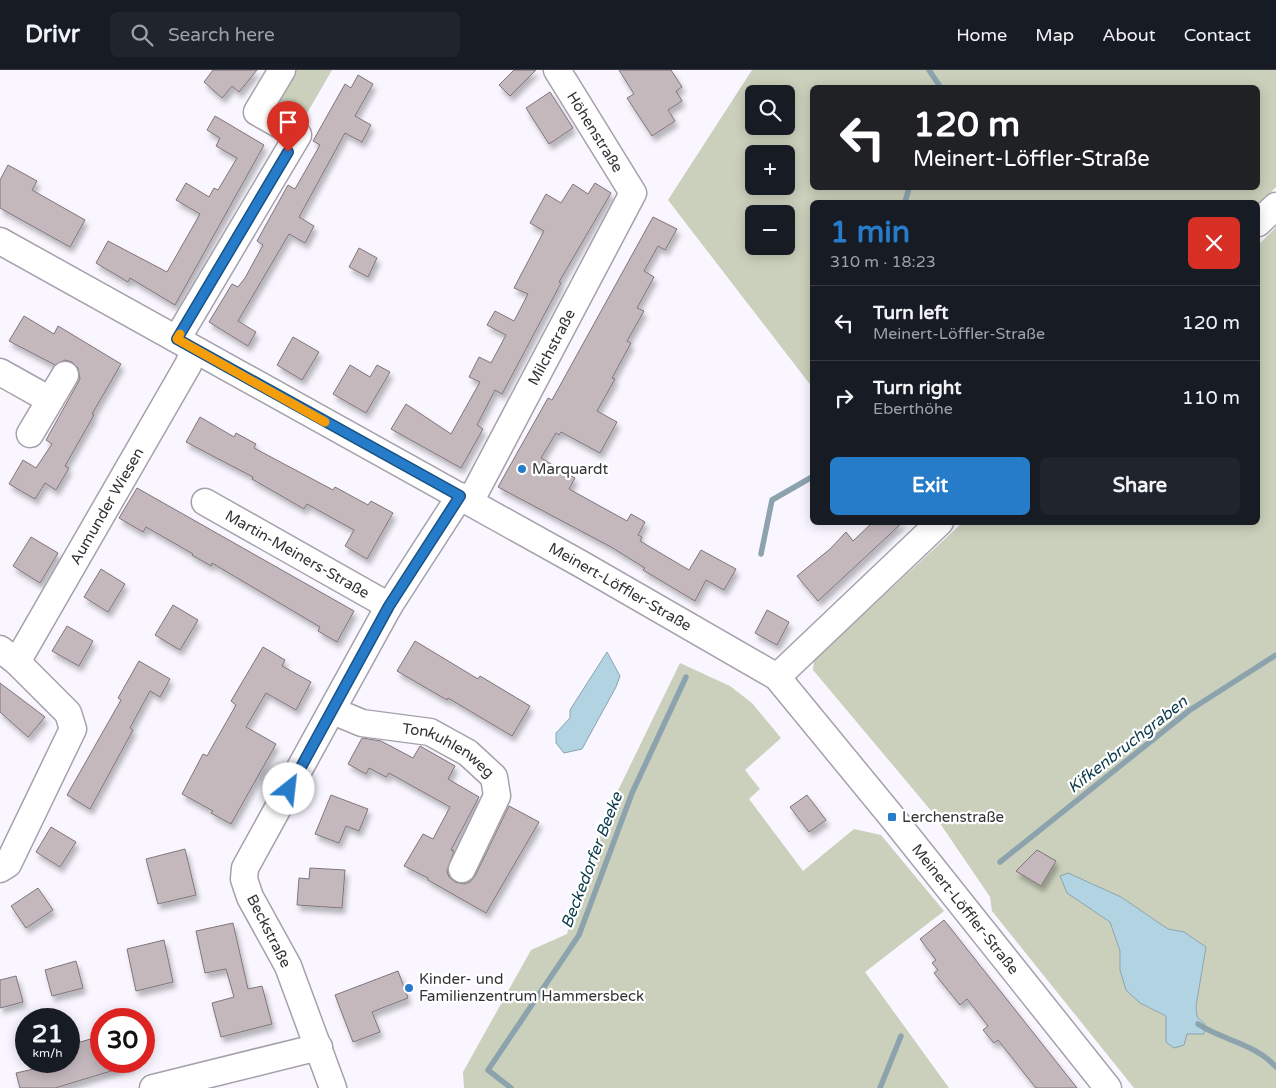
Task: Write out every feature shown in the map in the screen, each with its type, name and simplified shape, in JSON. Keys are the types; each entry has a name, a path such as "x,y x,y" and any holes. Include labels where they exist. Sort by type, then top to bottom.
{"street":[{"name":"Aumunder Wiesen","path":"0,869 8,864 73,729 68,713 8,656 188,365 186,344 298,135 257,112 282,70"},
{"name":"Höhenstraße","path":"557,70 633,193"},
{"name":"Milchstraße","path":"465,499 633,193"},
{"path":"1260,221 1276,206"},
{"name":"Meinert-Löffler-Straße","path":"0,241 465,499 776,677 929,863 1108,1088"},
{"path":"0,372 50,400"},
{"path":"30,434 65,375"},
{"name":"Beckstraße","path":"333,1088 288,966 250,897 244,879 245,868 389,606 465,499"},
{"name":"Martin-Meiners-Straße","path":"205,502 389,606"},
{"path":"776,677 937,525"},
{"name":"Tonkuhlenweg","path":"333,711 362,723 430,732 468,753 494,777 497,796 462,869"},
{"path":"153,1088 319,1047"}],"green space":[{"path":"292,70 332,70 303,120 281,107 277,94"},
{"path":"752,70 1276,70 1276,187 1260,203 1260,200 810,200 810,384 668,200"},
{"path":"1276,227 1276,1088 1134,1088 992,911 990,897 933,813 813,670 814,660 960,525 1260,525 1260,243","holes":["1098,887 1121,897 1168,929 1184,932 1206,947 1196,1006 1197,1018 1205,1024 1204,1034 1187,1034 1166,1016 1140,1003 1120,970 1120,951 1110,922 1092,909"]},
{"path":"680,663 730,686 752,703 781,738 745,770 760,789 749,799 803,871 854,829 881,835 944,911 865,972 949,1088 464,1088 463,1072 531,950 567,934 608,811"}],"water":[{"path":"607,652 620,676 616,687 582,749 564,753 556,743 556,733 570,718 570,710"},
{"path":"1068,873 1121,897 1168,929 1184,932 1206,947 1196,1006 1197,1017 1205,1024 1204,1034 1187,1034 1184,1045 1174,1048 1166,1042 1166,1016 1140,1003 1126,990 1120,970 1120,951 1110,922 1067,893 1060,876"}],"building":[{"path":"213,70 257,70 239,92 232,86 222,98 204,82"},
{"path":"514,70 536,70 510,96 499,85"},
{"path":"619,70 671,70 682,87 676,91 682,101 668,110 675,121 652,136 627,98 634,94"},
{"path":"358,75 373,84 355,116 371,125 362,142 345,133 299,217 314,226 305,243 289,234 238,321 256,332 248,346 209,322 232,284 238,287 245,278 263,245 257,241 288,185 295,189 320,145 313,141 345,84 351,88"},
{"path":"550,92 573,128 549,144 526,108"},
{"path":"215,116 264,145 175,305 130,278 128,282 96,263 108,241 167,272 200,214 176,200 186,183 209,197 214,188 218,190 237,158 216,146 220,138 207,130"},
{"path":"8,165 37,181 32,190 85,220 70,247 0,208 0,180"},
{"path":"595,183 611,193 559,282 561,283 502,394 495,390 477,425 483,429 461,468 391,429 406,404 451,434 480,382 469,377 479,357 491,363 506,335 487,325 495,311 514,321 528,294 514,288 544,231 530,223 546,194 561,203 573,184 588,194"},
{"path":"653,217 677,229 665,250 658,246 644,271 654,277 637,308 644,311 627,341 631,343 612,378 615,379 597,411 617,422 600,453 561,432 559,435 556,433 541,458 575,478 569,489 627,521 631,514 645,522 638,535 642,537 640,541 689,570 701,550 736,569 724,590 706,580 695,601 643,570 645,568 611,547 498,487 548,398 552,400"},
{"path":"359,248 377,258 368,277 349,267"},
{"path":"24,316 54,334 58,326 121,364 65,466 69,468 56,490 45,483 35,499 9,484 23,460 36,468 52,444 46,440 80,379 78,368 72,362 65,360 55,365 9,341"},
{"path":"293,337 319,352 302,380 277,365"},
{"path":"350,365 370,377 377,365 390,372 366,413 333,394"},
{"path":"200,417 234,437 236,433 256,444 254,448 333,490 335,487 368,505 371,501 393,513 367,559 345,546 354,530 307,504 304,509 252,479 253,477 186,442"},
{"path":"137,488 354,611 337,642 318,631 320,627 212,563 211,566 146,527 143,532 119,518"},
{"path":"870,525 900,525 818,601 797,576 830,549 846,532 853,541"},
{"path":"31,537 58,553 40,583 13,566"},
{"path":"101,569 125,584 108,612 84,597"},
{"path":"173,605 198,620 180,650 155,635"},
{"path":"767,610 789,622 777,645 755,633"},
{"path":"67,626 93,641 79,666 52,651"},
{"path":"415,641 478,679 480,676 530,706 512,736 448,698 447,700 397,671"},
{"path":"263,647 285,660 282,666 311,682 296,710 266,693 246,727 276,744 231,824 211,813 213,811 182,794 203,754 207,756 236,705 231,701"},
{"path":"139,661 170,679 160,697 150,691 130,728 133,730 90,809 67,795 121,700 118,698"},
{"path":"0,683 45,717 28,737 0,712"},
{"path":"362,738 381,741 413,758 420,746 455,766 448,779 479,797 451,850 454,851 447,871 449,877 455,882 464,884 470,882 475,876 509,806 539,822 486,913 428,880 428,878 404,866 423,834 433,839 450,807 389,773 386,777 369,768 366,774 348,764"},
{"path":"331,795 368,809 359,831 346,826 339,843 315,834"},
{"path":"807,795 826,820 809,832 790,807"},
{"path":"51,827 76,842 60,867 36,852"},
{"path":"185,849 196,895 158,904 146,859"},
{"path":"1037,850 1056,861 1041,886 1016,871"},
{"path":"310,868 345,870 342,908 297,905 299,878 309,879"},
{"path":"38,888 53,910 26,928 11,906"},
{"path":"944,920 1077,1088 1036,1088 998,1040 994,1043 983,1030 988,1026 967,999 960,1005 934,973 938,970 932,963 936,960 920,939"},
{"path":"233,923 248,989 262,986 272,1024 221,1037 212,1003 234,997 226,969 205,973 196,931"},
{"path":"164,940 173,982 136,991 127,949"},
{"path":"76,961 83,988 52,996 45,970"},
{"path":"398,971 408,998 372,1012 380,1032 353,1042 335,995"},
{"path":"16,976 23,1002 0,1008 0,980"},
{"path":"90,1039 90,1073 105,1073 55,1088 20,1088 16,1073 80,1073 80,1042"}],"waterway":[{"name":"Beckedorfer Beeke","path":"929,70 939,85"},
{"name":"Beckedorfer Beeke","path":"906,200 908,190"},
{"name":"Beckedorfer Beeke","path":"761,554 772,500 810,478"},
{"name":"Kifkenbruchgraben","path":"1000,862 1190,710 1276,655"},
{"name":"Beckedorfer Beeke","path":"511,1088 488,1070 579,935 632,793 686,677"},
{"path":"1198,1024 1259,1053 1276,1067"},
{"name":"Kifkenbruchgraben","path":"880,1088 901,1036"}],"slow traffic":[{"path":"180,334 177,339 194,350 325,422"}],"place":[{"name":"Marquardt","path":"522,469"},
{"name":"Lerchenstraße","path":"892,817"},
{"name":"Kinder- und Familienzentrum Hammersbeck","path":"409,988"}],"route":[{"path":"288,152 177,339 372,449 460,496 389,606 289,789"}]}
